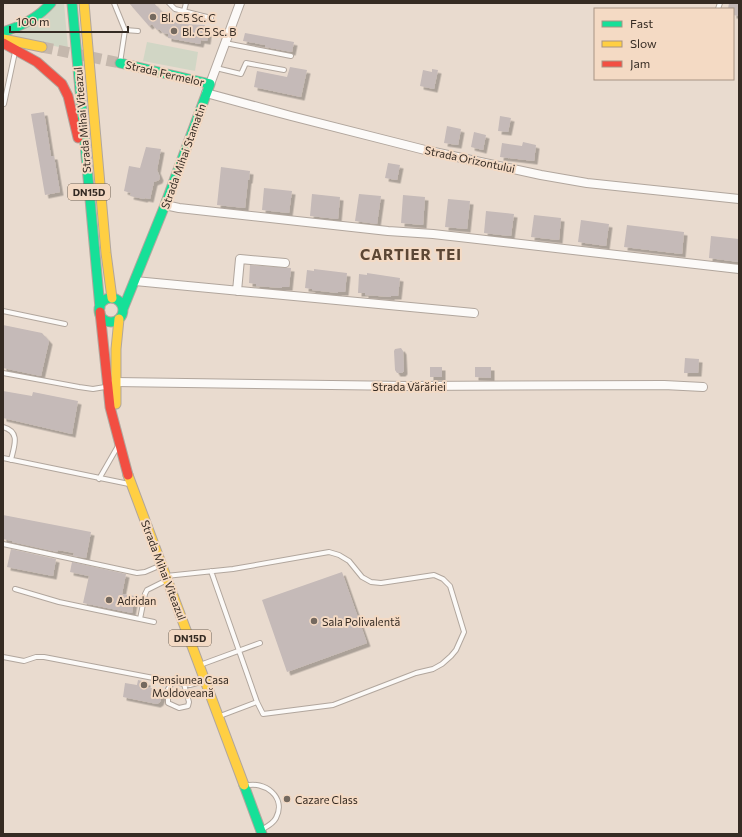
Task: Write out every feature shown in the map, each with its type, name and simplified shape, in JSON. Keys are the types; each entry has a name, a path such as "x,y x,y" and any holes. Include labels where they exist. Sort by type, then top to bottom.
{"main road":[{"path":"3,33 31,20 51,3"},
{"name":"Strada Mihai Viteazul","path":"72,3 107,387 111,413 132,485 261,832"},
{"name":"Strada Mihai Viteazul","path":"84,3 105,245 112,298"},
{"path":"3,33 42,47"},
{"path":"3,43 37,62 62,84 68,96 87,174"},
{"name":"Strada Fermelor","path":"120,63 210,84"},
{"name":"Strada Mihai Stamatin","path":"123,308 165,204 210,84"},
{"path":"119,319 109,321 103,318 100,310 104,301 112,298 118,300 123,308"},
{"name":"Strada Mihai Viteazul","path":"119,442 115,382 119,319 123,308"}],"street":[{"name":"Strada Mihai Stamatin","path":"210,84 239,3"},
{"name":"Strada Orizontului","path":"206,93 291,116 477,162 588,183 739,199"},
{"path":"165,204 179,208 527,244 739,269"},
{"path":"237,291 240,259 285,264"},
{"path":"135,281 474,313"},
{"name":"Strada Vărăriei","path":"115,382 408,386 664,385 703,387"}],"lane":[{"path":"114,3 125,30 120,63"},
{"path":"169,3 175,8 212,18"},
{"path":"184,11 186,3"},
{"path":"125,30 138,31"},
{"path":"225,43 291,56"},
{"path":"4,104 15,49"},
{"path":"216,68 242,74 246,63 284,70"},
{"path":"3,312 65,324"},
{"path":"3,373 93,389 107,387"},
{"path":"3,427 9,429 13,433 15,440 11,460"},
{"path":"99,478 119,442"},
{"path":"3,458 132,485"},
{"path":"3,544 137,573 145,572 161,565"},
{"path":"140,619 147,590 166,578 211,571 233,569 329,552 340,555 349,561 362,577 371,582 381,583 434,576 444,579 450,586 464,632 456,650 442,664 433,669 416,673 333,705 263,714 257,702 211,571"},
{"path":"15,589 59,602 154,622"},
{"path":"200,665 260,643"},
{"path":"3,657 24,661 36,657 44,657 190,685 205,680"},
{"path":"172,682 168,689 168,703 179,708 188,706 189,702 184,684"},
{"path":"219,717 257,702"},
{"path":"244,786 255,784 261,785 274,793 277,800 278,808 276,818 261,832"}],"green space":[{"path":"55,3 64,3 68,49 12,36"},
{"path":"147,42 198,52 195,71 143,61"}],"building":[{"path":"129,3 154,3 168,19 182,22 182,24 205,25 204,27 209,28 207,41 201,40 200,44 168,38 168,34 163,33 159,29 157,30 152,24 149,26"},
{"path":"729,3 739,3 739,16 734,15 734,8 728,8"},
{"path":"245,33 294,42 292,52 243,41"},
{"path":"290,67 307,70 301,97 254,87 257,71 287,77"},
{"path":"432,69 438,70 434,89 420,86 423,70 432,72"},
{"path":"44,112 51,156 54,156 60,192 45,195 31,114"},
{"path":"500,116 511,118 508,132 498,131"},
{"path":"447,126 461,129 458,145 444,143"},
{"path":"474,132 486,135 483,150 471,147"},
{"path":"523,142 536,145 534,161 500,157 502,143 522,146"},
{"path":"146,147 161,149 157,170 160,177 159,180 154,182 150,199 130,196 131,193 124,191 129,166 140,168"},
{"path":"388,163 400,165 397,180 385,178"},
{"path":"221,167 250,171 245,208 217,205"},
{"path":"264,188 292,191 289,213 262,210"},
{"path":"312,194 340,197 338,219 310,216"},
{"path":"359,194 381,196 377,224 355,221"},
{"path":"403,195 425,197 423,225 401,223"},
{"path":"448,199 470,201 467,229 445,227"},
{"path":"486,211 514,214 511,236 484,233"},
{"path":"534,215 561,218 559,240 531,237"},
{"path":"581,220 609,224 606,246 578,242"},
{"path":"627,225 684,232 682,254 624,247"},
{"path":"711,236 739,239 739,262 709,258"},
{"path":"250,265 291,268 289,287 282,288 256,286 256,284 249,283"},
{"path":"314,269 347,273 345,292 338,293 305,288 307,270 314,271"},
{"path":"367,273 400,278 398,296 391,297 358,293 359,274 367,275"},
{"path":"3,325 42,333 49,341 41,376 3,368"},
{"path":"401,348 403,351 404,371 402,373 397,373 395,370 394,351 395,349"},
{"path":"685,358 699,359 698,373 684,373"},
{"path":"430,367 442,367 442,377 430,377"},
{"path":"475,367 491,367 491,378 475,377"},
{"path":"3,391 32,396 33,392 78,401 72,434 3,418"},
{"path":"3,515 91,532 86,558 73,556 74,553 58,550 57,552 3,539"},
{"path":"11,549 56,559 53,576 7,567"},
{"path":"72,562 126,574 122,594 135,596 132,613 83,603 89,576 70,572"},
{"name":"Sala Polivalentă","path":"342,572 367,643 287,672 262,600"},
{"path":"138,680 147,682 147,687 160,690 162,696 160,702 157,704 123,697 125,683 137,685"}],"tunnel":[{"path":"42,47 120,63"}],"traffic: fast":[{"path":"3,32 29,21 41,13 51,3"},
{"path":"72,3 100,308"},
{"path":"120,63 210,84 165,205 123,309"},
{"path":"111,298 119,302 123,310 119,318 111,322 103,318 99,310 103,302 111,298"},
{"path":"244,785 262,834"}],"traffic: slow":[{"path":"84,3 106,253 112,298"},
{"path":"3,39 42,47"},
{"path":"116,404 116,349 119,319"},
{"path":"128,475 244,785"}],"traffic: jam":[{"path":"3,43 37,62 62,84 68,96 78,138"},
{"path":"100,312 110,407 128,475"}],"place":[{"name":"Bl. C5 Sc. C","path":"153,17"},
{"name":"Bl. C5 Sc. B","path":"174,31"},
{"name":"Adridan","path":"109,600"},
{"name":"Sala Polivalentă","path":"314,621"},
{"name":"Pensiunea Casa Moldoveană","path":"144,685"},
{"name":"Cazare Class","path":"287,799"}],"district":[{"name":"CARTIER TEI","path":"411,254"}]}
